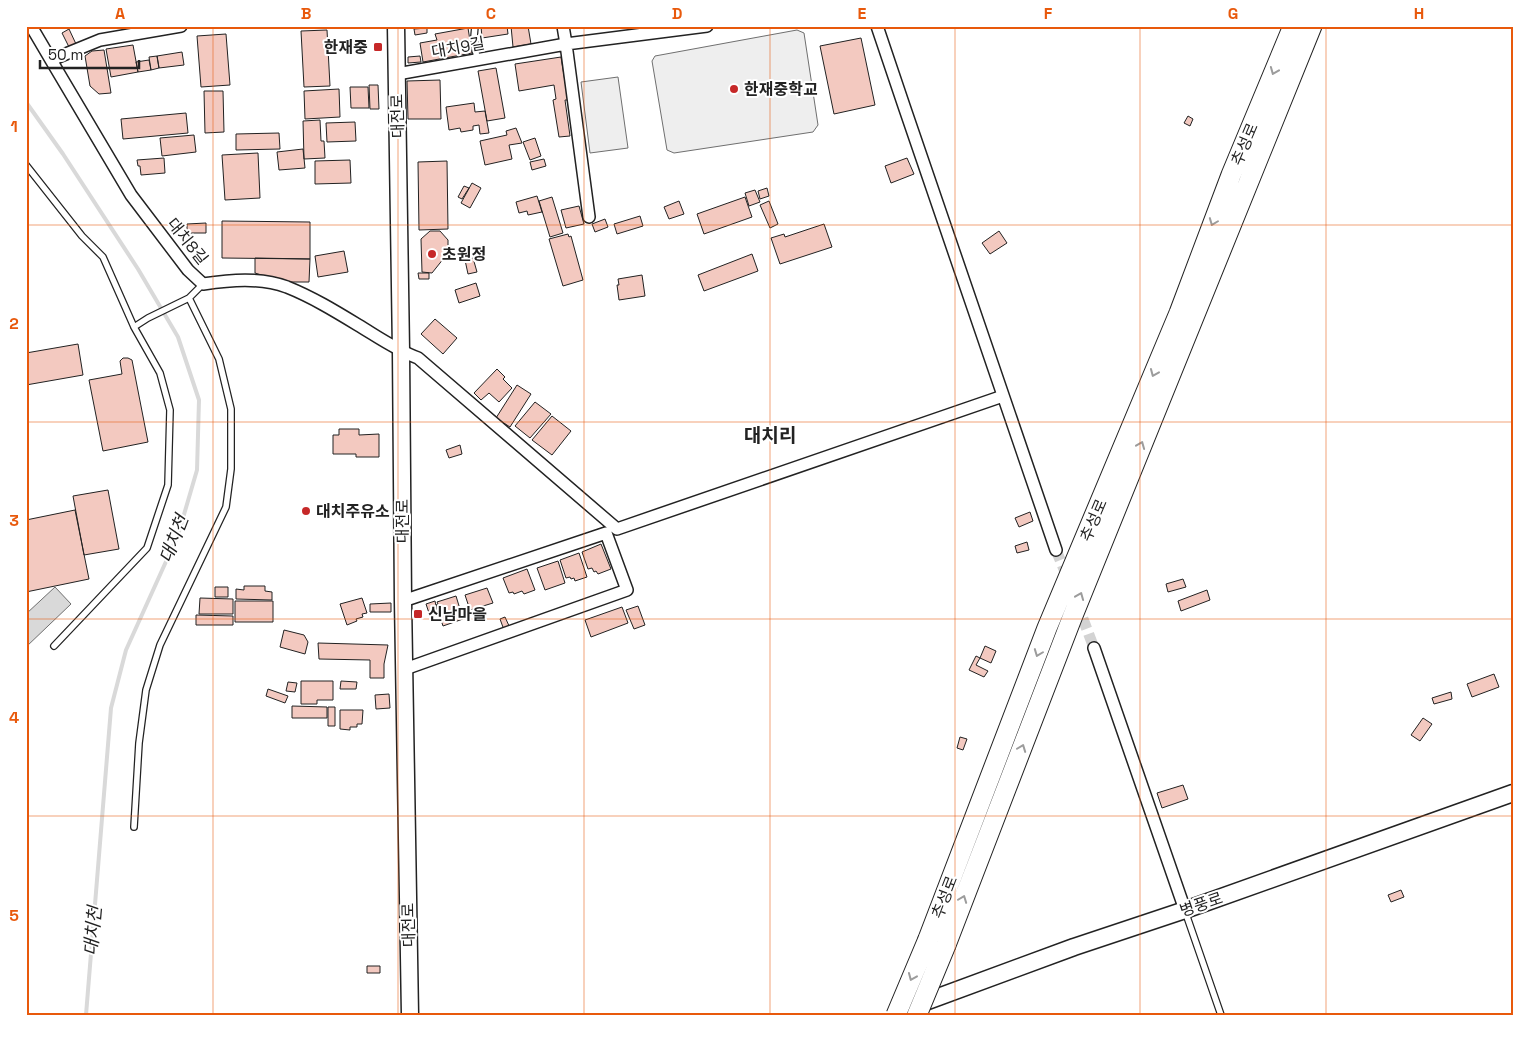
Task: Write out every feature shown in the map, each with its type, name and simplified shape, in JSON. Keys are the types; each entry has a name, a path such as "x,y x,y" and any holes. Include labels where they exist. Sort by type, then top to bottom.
{"main road":[{"name":"추성로","path":"916,1015 937,942 1048,628 1179,313 1231,175 1292,26"},
{"name":"추성로","path":"896,1015 937,942 1075,609 1312,26"}],"street":[{"name":"대치8길","path":"31,26 132,195 188,270 203,284 230,280 255,281 285,287 328,306 401,351 418,358 612,531"},
{"path":"51,60 100,40 181,26"},
{"name":"대전로","path":"396,26 410,1015"},
{"path":"563,26 589,217"},
{"name":"대치9길","path":"396,74 566,44 707,26"},
{"path":"877,26 1056,550"},
{"path":"403,601 1003,396"},
{"path":"405,669 627,590 612,531"},
{"path":"1094,648 1185,910"},
{"name":"병풍로","path":"890,1015 1074,947 1185,910 1513,793"}],"lane":[{"path":"475,26 474,37 478,60"},
{"path":"26,165 82,236 103,257 134,327 160,373 170,410 168,485 147,548 54,646"},
{"path":"134,327 189,298 203,284"},
{"path":"134,827 139,743 146,690 160,645 226,507 231,469 231,408 219,360 189,298"},
{"path":"1185,910 1221,1015"}],"shaded area":[{"path":"797,30 804,33 818,125 813,132 674,153 667,150 652,61 655,56"},
{"path":"618,77 628,148 590,153 581,82"},
{"path":"55,587 71,604 26,647 26,614"}],"building":[{"path":"481,26 507,26 508,34 482,38"},
{"path":"511,26 528,26 531,44 513,47"},
{"path":"427,28 427,33 415,35 414,29"},
{"path":"468,28 472,53 423,62 420,43 437,40 435,34"},
{"path":"69,29 76,44 69,47 62,33"},
{"path":"327,30 330,86 304,87 301,31"},
{"path":"226,34 230,85 201,87 197,36"},
{"path":"861,38 875,105 834,114 820,46"},
{"path":"133,45 138,72 111,77 106,49"},
{"path":"104,50 111,93 99,94 90,86 85,56 92,51"},
{"path":"182,52 184,65 159,68 157,56"},
{"path":"157,56 159,68 151,70 149,57"},
{"path":"420,56 421,62 408,63 408,57"},
{"path":"561,57 568,100 565,100 570,136 559,137 553,100 556,99 554,85 519,91 515,64"},
{"path":"149,60 151,70 138,72 136,62"},
{"path":"496,68 505,118 487,121 478,71"},
{"path":"440,80 441,119 408,119 407,81"},
{"path":"369,85 378,85 379,109 370,109"},
{"path":"350,87 368,87 369,108 351,108"},
{"path":"339,89 340,117 305,119 304,91"},
{"path":"204,91 223,91 224,132 205,133"},
{"path":"474,103 475,112 485,111 489,133 480,134 479,125 473,126 473,130 461,132 460,128 449,130 446,107"},
{"path":"186,113 188,133 123,139 121,119"},
{"path":"1188,116 1193,119 1190,126 1184,123"},
{"path":"320,120 321,141 324,141 325,158 304,159 303,121"},
{"path":"355,122 356,141 327,142 326,123"},
{"path":"516,128 522,143 509,145 512,159 485,165 480,141 507,135 506,131"},
{"path":"279,133 280,149 236,150 236,134"},
{"path":"194,135 196,152 162,156 160,138"},
{"path":"535,138 541,156 530,160 523,142"},
{"path":"303,149 305,168 279,170 277,152"},
{"path":"258,153 260,198 225,200 222,155"},
{"path":"164,158 165,173 141,175 137,160"},
{"path":"907,158 914,174 891,183 885,166"},
{"path":"544,159 546,166 532,170 530,162"},
{"path":"350,160 351,183 315,184 315,161"},
{"path":"447,161 448,229 419,230 418,162"},
{"path":"472,183 481,188 470,208 461,203"},
{"path":"464,186 469,188 462,199 458,197"},
{"path":"767,188 769,196 760,199 758,191"},
{"path":"755,190 760,202 749,206 745,193"},
{"path":"537,196 542,212 528,215 527,211 519,213 516,202"},
{"path":"552,197 563,233 550,237 539,201"},
{"path":"745,197 752,217 704,234 697,214"},
{"path":"679,201 684,214 669,219 664,207"},
{"path":"769,201 778,224 770,228 760,205"},
{"path":"579,206 584,224 566,228 561,210"},
{"path":"640,216 643,226 617,234 614,224"},
{"path":"605,219 608,227 595,232 592,224"},
{"path":"222,221 310,222 310,259 222,258"},
{"path":"206,223 206,233 187,233 187,224"},
{"path":"824,224 832,247 780,264 771,238 784,234 785,237"},
{"path":"430,231 440,231 448,240 448,253 432,273 422,272 421,239"},
{"path":"999,231 1007,243 990,254 982,243"},
{"path":"568,234 569,237 571,236 583,280 563,286 549,239"},
{"path":"344,251 348,272 318,277 315,256"},
{"path":"752,254 758,271 704,291 698,275"},
{"path":"255,258 310,259 309,282 283,282 255,273"},
{"path":"473,258 477,272 468,274 465,260"},
{"path":"418,273 429,273 429,279 419,279"},
{"path":"642,275 645,296 619,300 618,279"},
{"path":"476,283 480,296 459,303 455,290"},
{"path":"435,319 457,338 443,354 421,334"},
{"path":"78,344 83,375 26,385 26,353"},
{"path":"123,358 132,360 148,442 103,451 89,380 122,374 120,361"},
{"path":"497,369 512,388 499,402 489,393 481,400 474,393"},
{"path":"517,385 531,394 510,427 496,418"},
{"path":"535,402 551,414 530,438 515,426"},
{"path":"552,416 571,431 552,455 532,440"},
{"path":"339,429 359,429 359,435 379,434 379,457 333,454 333,435 339,435"},
{"path":"460,445 462,454 449,458 446,450"},
{"path":"108,490 119,549 84,555 73,496"},
{"path":"75,510 89,579 26,592 26,520"},
{"path":"1030,512 1033,521 1019,527 1015,518"},
{"path":"1027,542 1029,550 1017,553 1015,546"},
{"path":"601,544 611,569 598,574 592,568 588,569 582,552"},
{"path":"579,553 587,577 575,581 574,578 566,578 560,560"},
{"path":"558,561 565,583 545,590 537,568"},
{"path":"527,569 535,590 524,594 522,591 514,594 513,592 509,593 503,578"},
{"path":"1183,579 1186,587 1168,592 1166,584"},
{"path":"244,586 265,586 265,591 272,592 272,600 236,599 236,589 244,590"},
{"path":"215,587 228,587 228,597 215,597"},
{"path":"487,588 493,603 470,610 465,595"},
{"path":"1207,590 1210,600 1181,611 1178,601"},
{"path":"456,596 463,619 443,626 436,605 438,604 437,602"},
{"path":"200,598 233,599 233,614 199,614"},
{"path":"362,598 367,613 362,614 363,617 356,619 357,621 347,625 340,604"},
{"path":"235,601 273,601 273,622 235,622"},
{"path":"435,601 437,610 429,613 426,604"},
{"path":"391,603 391,612 370,612 370,604"},
{"path":"638,606 645,625 634,629 626,610"},
{"path":"622,607 628,623 591,637 585,620"},
{"path":"196,615 233,616 233,625 196,625"},
{"path":"505,617 510,628 504,630 500,619"},
{"path":"284,630 304,635 308,642 305,654 280,647"},
{"path":"318,643 388,645 384,664 384,678 370,678 370,660 319,659"},
{"path":"985,646 996,651 991,663 980,658"},
{"path":"976,656 980,658 976,665 988,671 984,677 969,670"},
{"path":"1494,674 1499,687 1472,697 1467,684"},
{"path":"301,681 333,681 333,700 317,700 317,704 301,704"},
{"path":"341,681 357,682 356,689 340,689"},
{"path":"288,682 297,683 295,692 286,691"},
{"path":"268,689 288,696 285,703 266,696"},
{"path":"1451,692 1452,699 1434,704 1432,698"},
{"path":"389,694 390,708 376,709 375,695"},
{"path":"292,706 327,707 327,718 292,718"},
{"path":"328,707 335,707 335,726 328,726"},
{"path":"340,710 363,710 362,724 357,724 357,727 350,727 350,730 340,729"},
{"path":"1423,718 1432,724 1420,741 1411,735"},
{"path":"960,737 967,739 963,750 957,748"},
{"path":"1183,785 1188,799 1162,808 1157,793"},
{"path":"1401,890 1404,897 1391,902 1388,895"},
{"path":"367,966 380,966 380,973 367,973"}],"waterway":[{"name":"대치천","path":"26,102 63,154 138,269 178,337 199,400 197,470 178,535 126,650 111,708 86,1015"}],"tunnel":[{"path":"1056,550 1068,579"},
{"path":"1077,603 1094,648"}],"place":[{"name":"한재중","path":"378,47"},
{"name":"한재중학교","path":"734,89"},
{"name":"초원정","path":"432,254"},
{"name":"대치주유소","path":"306,511"},
{"name":"신남마을","path":"418,614"}],"district":[{"name":"대치리","path":"770,435"}]}
